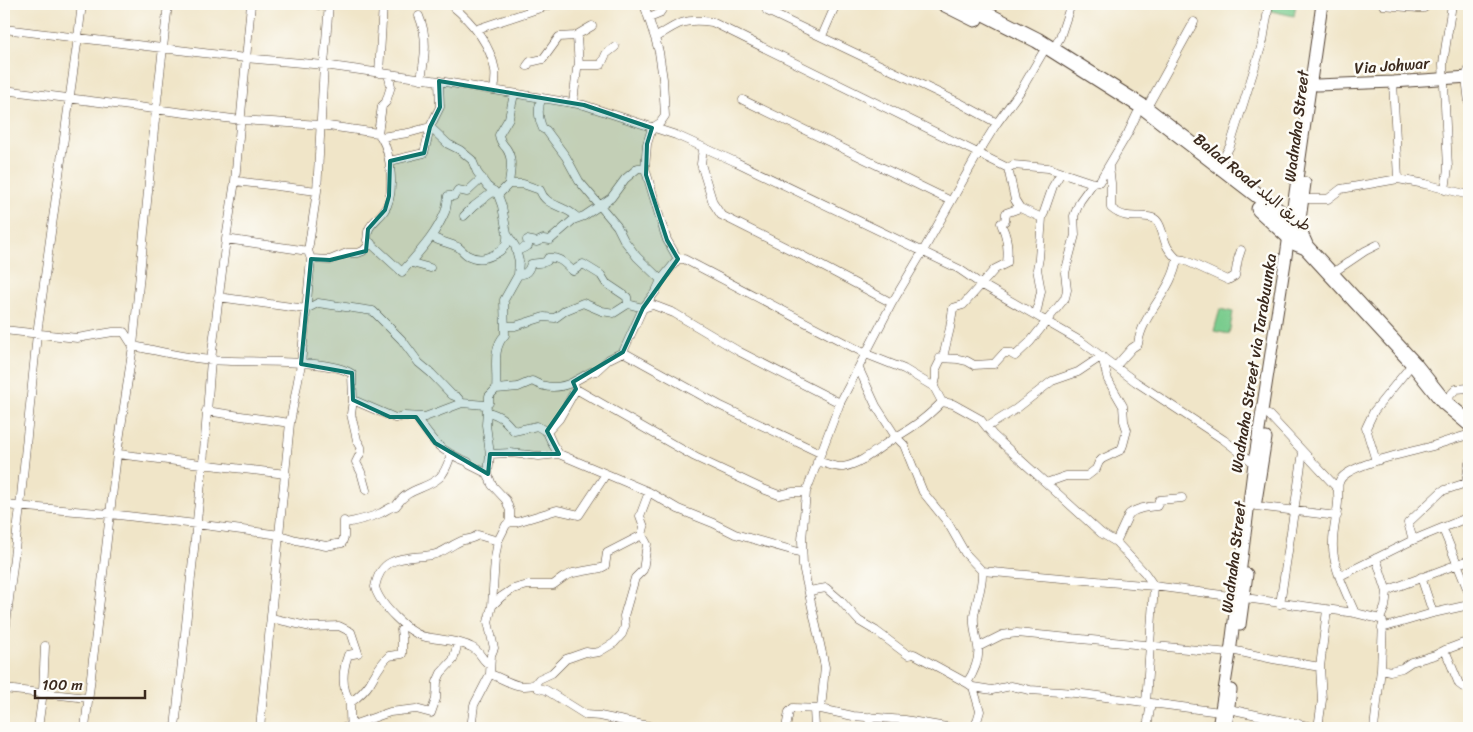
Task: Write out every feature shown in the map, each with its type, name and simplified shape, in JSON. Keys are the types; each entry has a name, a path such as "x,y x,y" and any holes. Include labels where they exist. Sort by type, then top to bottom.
{"highway":[{"name":"Balad Road طريق البلد","path":"944,4 1047,52"},
{"name":"Balad Road طريق البلد","path":"966,4 1047,52 1141,112 1219,166 1296,235"},
{"name":"Balad Road طريق البلد","path":"1141,112 1151,123 1266,215 1296,235"},
{"path":"1296,235 1413,363 1444,402 1469,423"}],"main road":[{"name":"Wadnaha Street via Tarabuunka","path":"1240,602 1254,464 1296,235 1322,4"},
{"name":"Wadnaha Street","path":"1226,728 1225,710 1240,602 1303,198 1304,165 1329,4"},
{"name":"Via Johwar","path":"1317,85 1393,82 1468,74"},
{"path":"1218,728 1225,710"}],"street":[{"path":"4,641 20,507 37,334 82,4"},
{"path":"85,728 117,454 133,346 168,4"},
{"path":"175,728 203,464 211,360 235,181 251,4"},
{"path":"260,728 290,423 301,364 311,259 308,251 317,191 329,5 314,4"},
{"path":"383,4 384,74 391,86 382,106 380,135 386,144 392,174 385,210 368,229 367,240 401,271 412,263 418,252 432,237 445,212 448,196 454,196 458,190 467,192 482,178"},
{"path":"450,4 477,29 487,48 495,71 494,90"},
{"path":"477,29 552,4"},
{"path":"644,4 659,52 665,116 660,123 652,128 647,144 646,176 667,240 678,259"},
{"path":"649,18 659,14 666,4"},
{"path":"822,36 836,4"},
{"path":"815,728 825,667 803,566 802,553 806,492 840,403 892,303 997,123 1047,52 1060,37 1071,4"},
{"path":"1219,166 1230,146 1260,50 1269,4"},
{"path":"1384,4 1418,8 1424,8 1429,4"},
{"path":"1445,190 1448,168 1443,64 1452,4"},
{"path":"767,11 960,103 997,123"},
{"path":"419,16 426,48 421,79"},
{"path":"655,38 677,24 689,20 712,22 979,152 1008,168 1015,200 1020,208 1042,218"},
{"path":"1008,168 1013,165 1036,166 1048,168 1093,183 1099,182 1194,22"},
{"path":"527,66 530,62 543,59 559,37 575,36 592,26"},
{"path":"4,29 245,58 324,65 439,81 584,105 676,135 959,269 981,284 1082,342 1183,414 1224,440 1254,464"},
{"path":"573,103 579,65 577,38 575,36"},
{"path":"579,65 601,65 606,54 615,47"},
{"path":"1468,74 1469,103"},
{"path":"390,161 424,152 430,128 440,108 439,81"},
{"path":"1393,82 1398,179"},
{"path":"4,90 241,120 321,125 380,135 408,133 430,128"},
{"path":"509,184 510,160 507,149 501,144 499,135 511,112 514,94"},
{"path":"542,98 538,105 539,117 543,128 550,134 579,180 617,226 637,257 661,280"},
{"path":"743,100 951,201"},
{"path":"430,128 448,144 460,150 472,160 477,172 496,193 502,206 507,244 502,250 491,257 481,259 466,254 459,248 432,237"},
{"path":"704,148 701,164 713,204 721,215 801,254 892,303"},
{"path":"1109,167 1111,208 1128,217 1153,218 1157,220 1166,244 1177,259 1189,262 1228,280 1235,276 1241,250"},
{"path":"517,251 528,246 527,240 537,242 550,240 573,220 611,198 625,179 638,168 645,168"},
{"path":"1036,315 1041,291 1037,268 1042,218 1060,172"},
{"path":"1303,198 1328,200 1341,189 1398,179 1469,195"},
{"path":"235,181 317,191"},
{"path":"940,358 958,359 974,365 994,364 1004,352 1015,356 1030,342 1065,298 1067,264 1075,235 1074,216 1080,201 1093,183"},
{"path":"464,216 474,206 509,184 523,184 540,190 542,196 553,205 566,209 578,218"},
{"path":"934,387 936,369 950,328 953,308 963,305 996,268 1007,264 1008,255 1005,232 1002,229 1001,223 1004,222 1006,213 1020,208"},
{"path":"507,234 517,251 520,261 518,275 504,300 505,335 497,352 496,389 490,396 486,408 486,425 490,454 488,474 492,485 506,500 510,511 510,522"},
{"path":"226,239 308,251"},
{"path":"311,259 330,260 348,253 364,251 371,243"},
{"path":"1331,274 1377,245"},
{"path":"518,275 524,274 529,270 531,264 536,262 543,263 548,258 554,257 564,262 573,271 583,264 601,275 606,283 627,297 628,304"},
{"path":"547,432 559,419 574,386 591,372 596,371 609,359 623,352 643,308 656,291 661,280 678,259"},
{"path":"678,259 684,259 866,354 904,369 934,387 942,402"},
{"path":"1116,366 1138,344 1143,328 1162,297 1176,266 1177,259"},
{"path":"412,263 430,268"},
{"path":"218,297 306,308 318,303 373,311 402,340 419,363 462,403"},
{"path":"505,326 515,326 544,317 555,318 566,310 583,303 602,311 614,313 628,304 643,308 653,305 674,313 740,352 840,403"},
{"path":"4,330 77,338 124,332 133,346 211,360 301,364 336,368 350,372 352,374 354,400 351,414 357,440 361,447 361,452 356,462 366,490"},
{"path":"623,352 719,405 820,453"},
{"path":"987,427 1016,409 1052,381 1078,372 1102,356"},
{"path":"1046,483 1066,476 1087,476 1096,469 1099,462 1121,450 1127,430 1122,406 1108,380 1102,356"},
{"path":"1376,461 1366,428 1374,411 1413,363"},
{"path":"859,369 876,406 896,437 904,444 923,492 948,523 965,553 982,571 1154,586 1240,602 1280,604 1355,613 1380,619"},
{"path":"496,389 518,387 532,381 540,385 562,388 574,386 695,457 763,489 779,495 806,492"},
{"path":"1444,402 1456,389 1469,388"},
{"path":"354,400 390,417 425,416 462,403 486,408 504,418 514,431 537,426 547,432 559,454"},
{"path":"817,462 834,467 866,458 908,431 942,402"},
{"path":"942,402 953,404 980,419 993,435 1101,533 1116,542 1145,573 1154,586 1147,728"},
{"path":"206,411 290,423"},
{"path":"1269,415 1337,488 1339,495 1333,547 1340,576 1355,613"},
{"path":"416,417 431,440 451,455 468,462 470,465 488,474"},
{"path":"1337,488 1340,479 1348,472 1376,461 1469,435"},
{"path":"1280,604 1303,452"},
{"path":"490,454 510,453 539,456 559,454 649,492 678,509 735,534 802,553"},
{"path":"117,454 286,474"},
{"path":"4,505 196,524 280,535 326,546 342,543 344,521 346,523 357,521 382,512 389,506 396,506 400,499 410,492 437,479 442,475 451,455"},
{"path":"1413,540 1408,523 1442,491 1468,487 1469,463"},
{"path":"471,728 476,700 490,669 494,648 488,622 492,606 498,541 506,525 510,522 517,522 557,510 579,515 606,474"},
{"path":"498,541 478,535 453,544 433,555 408,557 385,565 376,583 376,593 383,604 405,626 423,636 473,648 480,653 483,661 490,669 516,686 529,687 535,684 539,678 552,673 566,659 586,652 592,654 599,652 614,643 622,634 625,626 624,616 635,578 643,570 647,544 642,535 644,527 640,516 649,492"},
{"path":"1116,542 1133,511 1144,507 1157,506 1159,500 1182,498"},
{"path":"1256,506 1337,516"},
{"path":"1340,576 1413,540 1469,517"},
{"path":"1443,528 1469,593"},
{"path":"492,606 500,596 513,589 528,585 553,585 573,573 601,568 605,566 607,553 642,535"},
{"path":"1374,728 1381,669 1382,622 1380,619 1385,607 1387,592 1376,558"},
{"path":"1387,592 1420,577 1469,560"},
{"path":"975,728 980,712 970,685 978,660 978,647 973,628 981,591 982,571"},
{"path":"1420,577 1434,612"},
{"path":"809,591 826,588 840,600 858,621 876,630 908,655 914,654 970,685 992,690 1011,686 1030,690 1075,692 1149,703 1225,710 1317,728 1322,700 1320,667 1327,610"},
{"path":"1382,628 1434,612 1469,604"},
{"path":"271,618 311,627 339,626 351,632 358,653 348,654 344,664 344,688 350,703 349,728 390,712 416,708 431,713 436,699 436,682 441,673 453,660 458,643"},
{"path":"350,703 359,697 370,684 377,669 386,658 402,654 401,630 405,626"},
{"path":"978,647 1002,635 1017,632 1151,646 1233,652 1320,667"},
{"path":"1381,669 1390,671 1402,668 1411,662 1435,655 1469,641"},
{"path":"38,728 43,692 45,646"},
{"path":"1445,650 1459,684 1463,687 1469,686"},
{"path":"535,684 538,688 546,690 586,715 609,717 658,728"},
{"path":"4,689 88,698"},
{"path":"786,728 790,712 793,708 818,709 834,713 905,720 919,726 952,728"},
{"path":"869,728 870,717"}],"highlighted area":[{"path":"439,81 584,105 652,128 647,144 646,175 667,240 678,259 643,308 623,352 573,382 576,389 547,431 559,454 490,454 488,474 435,443 416,417 390,417 353,400 352,373 301,364 311,259 330,260 366,251 368,229 385,210 389,196 390,161 424,153 430,127 440,107"}],"green space":[{"path":"1273,4 1296,4 1294,16 1271,11"},
{"path":"1220,309 1233,312 1229,334 1214,331"}]}
